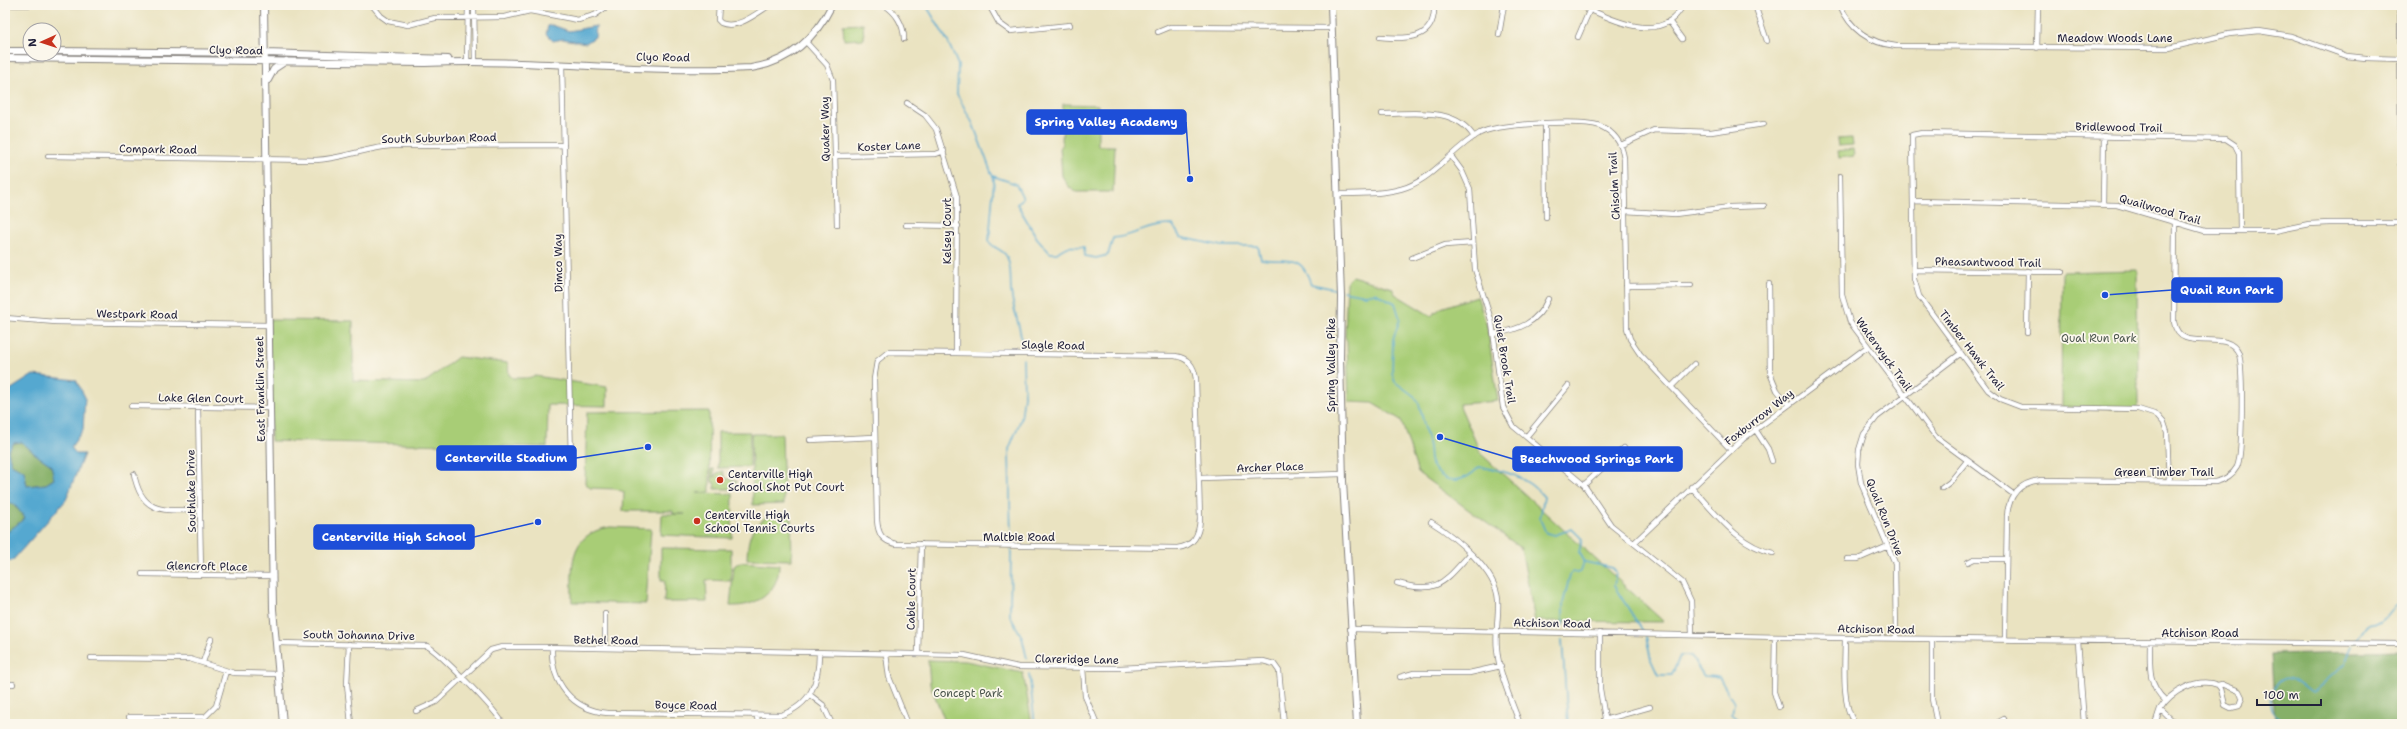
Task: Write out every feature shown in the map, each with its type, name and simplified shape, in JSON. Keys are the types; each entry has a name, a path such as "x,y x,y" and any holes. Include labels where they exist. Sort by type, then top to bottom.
{"street":[{"path":"5,5 48,5"},
{"path":"125,5 130,7 134,5"},
{"name":"East Franklin Street","path":"264,5 266,53 273,576 278,674 283,724"},
{"path":"372,5 381,16 398,24 416,24 441,17 506,17 530,11 578,20 595,15 609,5"},
{"path":"467,61 468,5"},
{"path":"474,5 475,61"},
{"path":"719,5 718,20 720,23 727,25 745,20 770,5"},
{"name":"Clyo Road","path":"5,58 287,60 425,63 475,61 562,65 752,68 784,58 806,42 818,28 832,5"},
{"path":"884,5 895,14 901,24 904,39"},
{"path":"989,5 999,23 1010,31 1070,25"},
{"name":"Spring Valley Pike","path":"1331,5 1338,194 1343,474 1350,629 1357,724"},
{"path":"1380,37 1405,39 1419,35 1432,21 1434,5"},
{"path":"1499,35 1504,5"},
{"path":"1579,5 1641,28 1659,27 1669,21 1683,5"},
{"path":"1755,5 1767,41"},
{"name":"Meadow Woods Lane","path":"1840,5 1856,30 1869,39 1889,46 2169,48 2229,34 2259,31 2291,36 2347,56 2401,59"},
{"path":"2037,48 2038,5"},
{"path":"2400,5 2402,163"},
{"path":"1578,37 1590,9"},
{"path":"1669,21 1682,39"},
{"path":"1158,32 1175,27 1332,28"},
{"name":"Quaker Way","path":"806,42 823,60 831,73 835,156 836,225"},
{"path":"5,51 22,51"},
{"name":"Clyo Road","path":"62,51 266,53 425,57 467,61"},
{"path":"266,83 274,70 287,60"},
{"name":"Dimco Way","path":"562,65 571,461"},
{"name":"Kelsey Court","path":"907,103 930,120 940,138 957,196 956,352"},
{"path":"1382,114 1446,115 1463,123 1474,137"},
{"path":"1545,124 1546,217"},
{"name":"Chisolm Trail","path":"1338,194 1381,192 1407,187 1427,176 1474,137 1503,126 1593,124 1609,132 1621,144 1624,158 1627,328 1630,339 1640,354 1731,450"},
{"path":"1621,144 1654,130 1711,132 1764,124"},
{"name":"Bridlewood Trail","path":"1913,134 2104,136 2229,140 2235,145 2238,153 2240,231"},
{"name":"Timber Hawk Trail","path":"1913,134 1914,270 1915,285 1919,296 1993,395 2015,406 2138,409 2152,412 2164,423 2168,432 2169,482"},
{"path":"2103,204 2104,136"},
{"name":"South Suburban Road","path":"267,160 326,159 391,146 564,145"},
{"name":"Koster Lane","path":"835,156 936,154 944,151"},
{"name":"Compark Road","path":"48,156 267,160"},
{"name":"Quiet Brook Trail","path":"1451,156 1462,172 1470,189 1475,269 1494,334 1504,412 1513,426 1584,485 1607,521 1678,578 1687,589 1692,607 1692,635"},
{"name":"Waterwyck Trail","path":"1840,176 1843,305 1850,322 1903,396 1936,437 2013,494"},
{"name":"Quailwood Trail","path":"1913,201 2103,204 2128,207 2175,223 2205,231 2279,231 2309,224 2402,223"},
{"path":"1625,212 1675,214 1730,207 1764,206"},
{"name":"Green Timber Trail","path":"2013,494 2027,484 2041,480 2215,482 2226,478 2236,468 2241,448 2240,358 2237,350 2227,342 2185,339 2178,334 2174,326 2175,223"},
{"path":"906,225 958,226"},
{"path":"1412,258 1445,245 1473,243"},
{"name":"Pheasantwood Trail","path":"1914,270 2062,272"},
{"path":"2027,333 2028,271"},
{"path":"1769,284 1770,373 1774,384 1789,405"},
{"path":"1626,286 1691,285"},
{"path":"1494,334 1515,330 1525,326 1542,310 1548,298"},
{"name":"Westpark Road","path":"5,318 56,322 269,325"},
{"name":"Foxburrow Way","path":"1634,543 1691,487 1755,429 1867,347"},
{"name":"Slagle Road","path":"875,437 874,370 880,358 893,351 1174,356 1185,359 1191,364 1196,379 1199,478"},
{"name":"Quail Run Drive","path":"1896,638 1896,572 1888,546 1861,483 1858,458 1861,442 1871,423 1903,396 1961,353"},
{"path":"1671,387 1694,364"},
{"path":"1526,437 1568,386"},
{"name":"Lake Glen Court","path":"131,406 270,408"},
{"name":"Southlake Drive","path":"198,407 201,575"},
{"path":"1755,429 1768,449 1772,461"},
{"path":"810,440 875,437"},
{"name":"Maltbie Road","path":"875,437 878,530 882,537 889,542 921,544 1183,548 1194,541 1200,528 1199,478"},
{"path":"1584,485 1624,448"},
{"path":"1942,488 1950,482 1967,461"},
{"path":"134,474 141,497 152,507 163,510 200,510"},
{"name":"Archer Place","path":"1199,478 1343,474"},
{"path":"1691,487 1743,541 1754,547 1773,553"},
{"path":"2005,639 2007,510 2013,494"},
{"path":"1431,522 1447,531 1486,570 1497,589 1497,648 1501,666 1520,724"},
{"name":"Cable Court","path":"918,654 921,544"},
{"path":"1847,559 1858,559 1888,546"},
{"path":"1397,583 1419,588 1438,584 1470,554"},
{"path":"1968,562 1974,559 2006,559"},
{"name":"Glencroft Place","path":"142,574 273,576"},
{"path":"605,614 605,648"},
{"name":"Atchison Road","path":"1350,629 1845,638 2402,644"},
{"path":"1600,633 1600,674 1605,722 1650,706"},
{"path":"1775,637 1774,692 1779,707"},
{"path":"1845,638 1846,689 1849,711 1854,722"},
{"path":"203,662 211,639"},
{"path":"1932,639 1932,699 1937,724"},
{"path":"2078,641 2084,724"},
{"path":"2150,642 2150,677 2155,688 2166,700"},
{"name":"South Johanna Drive","path":"276,643 427,646 434,650 503,724"},
{"path":"349,644 347,684 351,724"},
{"name":"Bethel Road","path":"416,711 436,702 489,651 496,647 819,653"},
{"name":"Boyce Road","path":"552,648 553,670 561,688 578,704 593,711 758,716 774,716 788,712 799,706 810,695 818,676 819,653"},
{"name":"Clareridge Lane","path":"819,653 974,656 1018,667 1154,667 1257,660 1268,662 1277,667 1281,674 1284,724"},
{"path":"886,654 889,677 908,724"},
{"path":"91,658 183,659 203,662 226,671 278,674"},
{"path":"1400,677 1414,672 1469,673 1501,666"},
{"path":"1083,668 1085,696 1097,724"},
{"path":"129,717 205,717 212,712 216,706 226,671"},
{"path":"5,684 13,684"},
{"path":"2156,724 2160,709 2166,700 2179,690 2198,684 2224,684 2239,691 2242,697 2240,706 2231,708 2225,704 2221,689 2218,685"},
{"path":"810,695 823,705 832,724"},
{"path":"2160,709 2176,724"},
{"path":"758,716 758,724"},
{"path":"1995,724 2004,719"}],"green space":[{"path":"863,24 864,39 844,40 843,25"},
{"path":"1063,104 1098,105 1098,146 1115,146 1113,192 1076,192 1068,186 1062,176 1060,146 1062,146"},
{"path":"1852,138 1853,145 1838,146 1837,139"},
{"path":"1853,149 1854,156 1839,158 1838,151"},
{"name":"Qual Run Park","path":"2137,270 2138,409 2061,408 2062,272"},
{"path":"1352,276 1392,288 1395,294 1431,316 1441,308 1477,296 1487,326 1498,401 1459,404 1481,454 1664,622 1535,621 1521,548 1418,473 1401,420 1372,403 1349,402 1347,341 1345,337 1347,282"},
{"path":"269,320 353,321 353,381 424,383 458,357 508,363 509,375 513,378 527,378 535,376 607,387 607,406 548,405 547,447 271,441"},
{"path":"709,411 710,492 697,493 733,494 732,538 661,535 662,514 673,514 673,511 623,511 624,492 616,489 590,488 585,483 587,412"},
{"path":"718,432 750,432 750,467 718,468"},
{"path":"751,434 782,434 784,504 753,505"},
{"path":"22,442 35,454 51,465 55,478 46,484 27,486 24,471 11,464 8,451 14,443"},
{"path":"711,469 714,469 714,478 717,473 723,471 725,478 737,481 734,489 715,489 714,482 712,482"},
{"path":"5,501 14,504 25,518 5,534"},
{"path":"775,513 791,513 792,560 747,559 750,536 756,525"},
{"path":"610,527 651,529 646,604 572,602 573,565 575,554 579,545 586,537 596,531"},
{"path":"661,548 731,549 731,581 706,580 707,602 664,602 665,580 661,580"},
{"path":"740,562 779,565 778,575 770,591 757,601 740,606 730,606 734,566"},
{"path":"2402,651 2402,724 2275,724 2271,654"},
{"name":"Concept Park","path":"928,660 966,661 1023,673 1031,718 1030,724 946,724 930,684"}],"water":[{"path":"552,25 569,31 596,26 595,37 586,43 563,39 553,41 546,34 548,26"},
{"path":"33,375 76,380 85,397 83,430 71,447 76,454 84,454 66,500 12,561 5,562 5,534 25,518 14,504 5,501 5,393","holes":["22,442 35,454 51,465 54,479 46,484 27,486 24,471 11,464 8,451 14,443"]}],"waterway":[{"path":"926,5 948,42 958,65 957,94 973,124 994,180 989,242 1003,252 1009,261 1012,298 1021,333 1023,348"},
{"path":"993,176 1016,184 1023,198 1017,204 1037,238 1050,253 1057,253 1063,249 1076,246 1084,247 1085,256 1096,258 1108,255 1113,238 1129,235 1156,226 1173,225 1180,237 1222,246 1258,246 1261,259 1286,260 1298,263 1307,274 1311,284 1339,290"},
{"path":"1343,291 1366,295 1375,293 1395,303 1400,319 1393,339 1392,373 1395,382 1414,396 1419,404 1429,447 1430,461 1441,476 1454,480 1460,479 1467,477 1479,467 1498,470 1515,476 1530,484 1544,497 1540,519 1546,533 1555,535 1572,529 1582,539 1579,552 1585,562 1613,568 1616,573 1614,586 1644,633"},
{"path":"1011,541 1009,449 1021,419 1024,396 1023,359"},
{"path":"1011,550 1010,616 1022,637 1027,659"},
{"path":"1563,625 1563,603 1570,575 1573,572 1577,573 1581,571 1584,561"},
{"path":"2354,642 2366,625 2374,624 2380,621 2392,608 2402,603"},
{"path":"1646,636 1651,660 1658,675 1672,675 1680,656 1691,656 1704,676 1719,677 1734,703 1732,714 1744,724"},
{"path":"1562,640 1568,724"},
{"path":"2290,724 2275,716 2272,708 2272,695 2277,683 2287,678 2294,680 2312,693 2343,665 2352,645"},
{"path":"1029,674 1035,724"}],"place":[{"name":"Spring Valley Academy","path":"1190,179"},
{"name":"Quail Run Park","path":"2105,295"},
{"name":"Beechwood Springs Park","path":"1440,437"},
{"name":"Centerville Stadium","path":"648,447"},
{"name":"Centerville High School Shot Put Court","path":"720,480"},
{"name":"Centerville High School Tennis Courts","path":"697,521"},
{"name":"Centerville High School","path":"538,522"}]}
